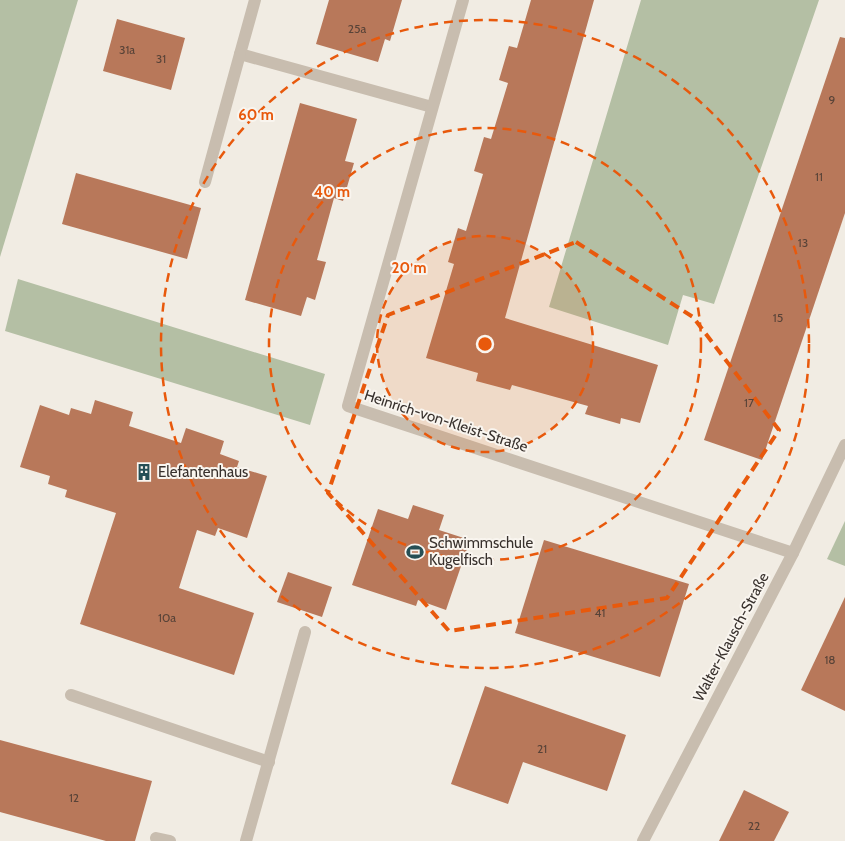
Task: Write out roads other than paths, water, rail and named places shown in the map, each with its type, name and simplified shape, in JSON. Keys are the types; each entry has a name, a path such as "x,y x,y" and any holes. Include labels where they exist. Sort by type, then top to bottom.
{"street":[{"path":"205,182 255,0"},
{"name":"Heinrich-von-Kleist-Straße","path":"463,0 348,406 793,553"},
{"path":"240,54 432,107"},
{"name":"Walter-Klausch-Straße","path":"643,841 793,553 845,445"},
{"path":"246,841 305,632"},
{"path":"71,695 269,762"},
{"path":"156,838 170,841"}],"place":[{"name":"Elefantenhaus","path":"144,472"},
{"name":"Schwimmschule Kugelfisch","path":"415,552"}]}
